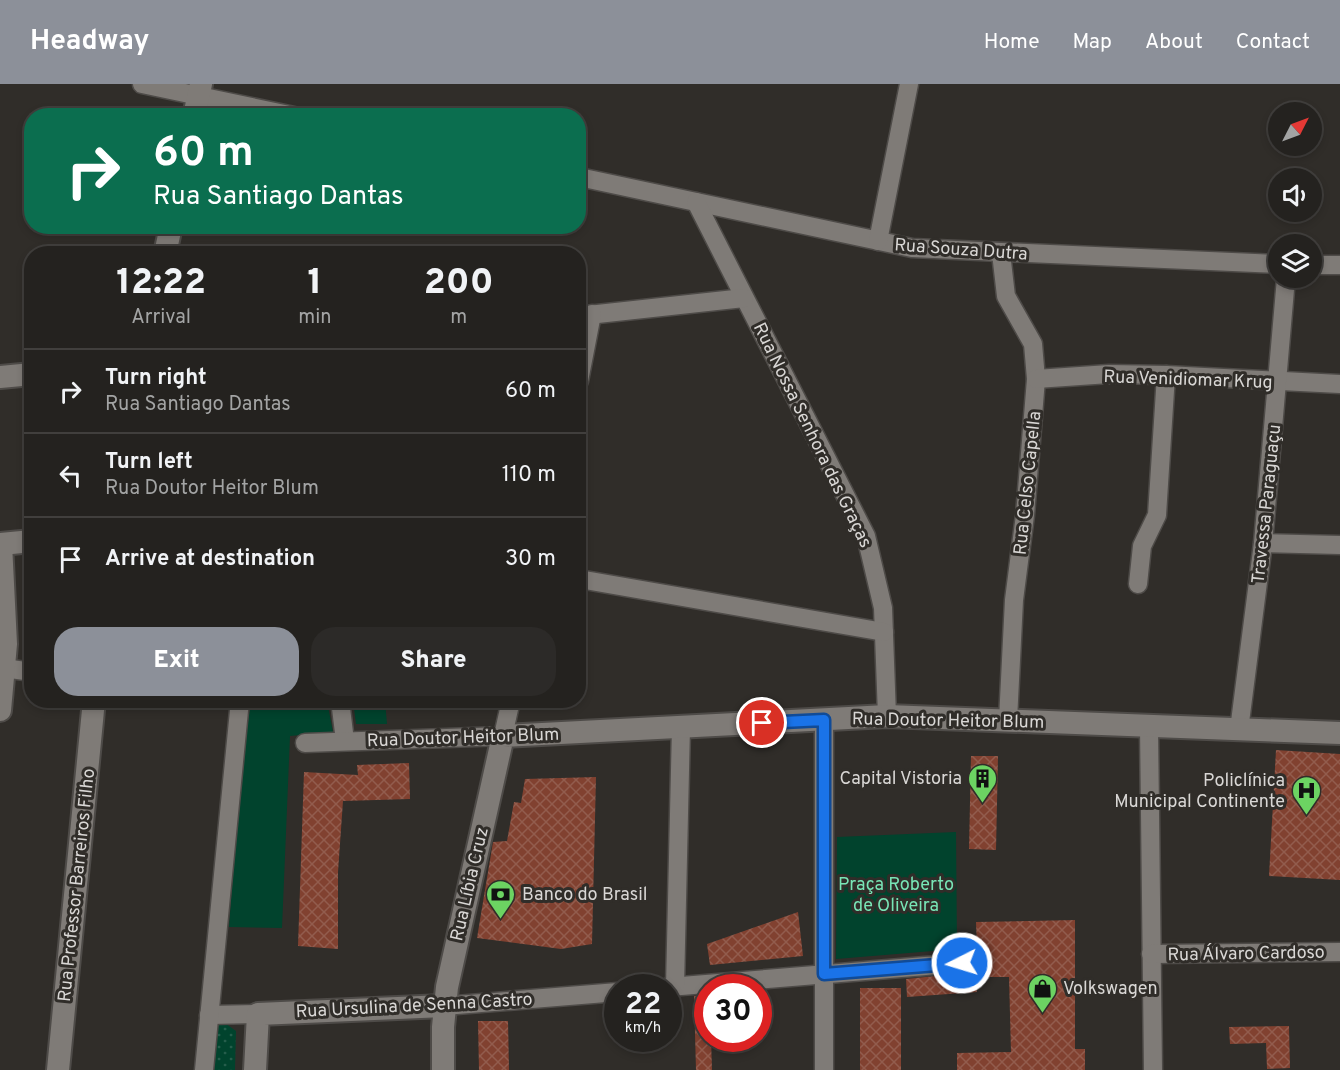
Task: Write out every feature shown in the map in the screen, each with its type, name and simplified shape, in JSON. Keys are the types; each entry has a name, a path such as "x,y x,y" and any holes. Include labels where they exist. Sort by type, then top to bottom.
{"street":[{"path":"142,84 251,108"},
{"path":"878,241 909,84"},
{"name":"Rua Souza Dutra","path":"586,178 878,241 942,251 1268,264"},
{"name":"Rua Nossa Senhora das Graças","path":"696,202 866,536 879,586 884,632 887,716"},
{"name":"Rua Celso Capella","path":"1001,253 1006,296 1033,344 1036,379 1028,484 1014,600 1008,720"},
{"path":"1322,265 1340,265"},
{"name":"Travessa Paraguaçu","path":"1239,730 1263,543 1285,288"},
{"path":"586,315 744,298"},
{"name":"Rua Venidiomar Krug","path":"1036,379 1109,374 1340,384"},
{"path":"0,378 24,375"},
{"path":"1138,584 1143,546 1157,515 1159,501 1166,375"},
{"path":"0,710 6,628 1,544 24,542"},
{"path":"1263,543 1340,545"},
{"path":"586,580 884,632"},
{"path":"4,668 24,671"},
{"name":"Rua Professor Barreiros Filho","path":"58,1070 93,708"},
{"path":"204,1070 239,708"},
{"path":"341,708 345,741"},
{"name":"Rua Líbia Cruz","path":"443,1070 444,1006 453,950 509,708"},
{"name":"Rua Doutor Heitor Blum","path":"305,743 503,736 887,716 1340,733"},
{"path":"824,720 824,1070"},
{"path":"672,974 681,727"},
{"path":"1149,727 1153,1070"},
{"name":"Rua Álvaro Cardoso","path":"1151,954 1340,952"},
{"path":"682,986 962,963"},
{"name":"Rua Ursulina de Senna Castro","path":"209,1015 444,1006 604,993"},
{"path":"255,1070 258,1014"}],"green space":[{"path":"250,708 328,708 333,732 290,736 282,928 229,927 240,780"},
{"path":"354,708 386,708 387,724 356,724"},
{"name":"Praça Roberto de Oliveira","path":"956,832 957,949 836,959 837,837"},
{"path":"225,1023 236,1031 235,1070 210,1070 213,1024"}],"building":[{"name":"Policlínica Municipal Continente","path":"1276,750 1340,754 1340,880 1269,876"},
{"name":"Capital Vistoria","path":"971,756 998,756 996,850 969,849"},
{"path":"409,763 410,799 343,801 338,872 338,949 298,946 304,772 358,775 357,765"},
{"path":"596,777 592,944 561,949 477,938 493,842 507,841 514,802 521,803 525,779"},
{"path":"798,912 803,956 710,965 707,944"},
{"path":"1075,920 1075,1049 1085,1049 1085,1070 957,1070 957,1053 1011,1052 1009,977 978,977 976,922"},
{"path":"975,972 977,992 907,997 906,979"},
{"path":"860,988 901,988 901,1070 860,1070"},
{"path":"478,1021 508,1021 509,1070 479,1070"},
{"path":"1289,1026 1290,1068 1267,1069 1266,1043 1230,1044 1229,1027"},
{"path":"696,1052 711,1052 712,1070 696,1070"}],"place":[{"name":"Capital Vistoria","path":"983,804"},
{"name":"Policlínica Municipal Continente","path":"1306,816"},
{"name":"Banco do Brasil","path":"501,920"},
{"name":"Volkswagen","path":"1042,1014"}],"route":[{"path":"762,723 824,720 824,974 962,963"}]}
